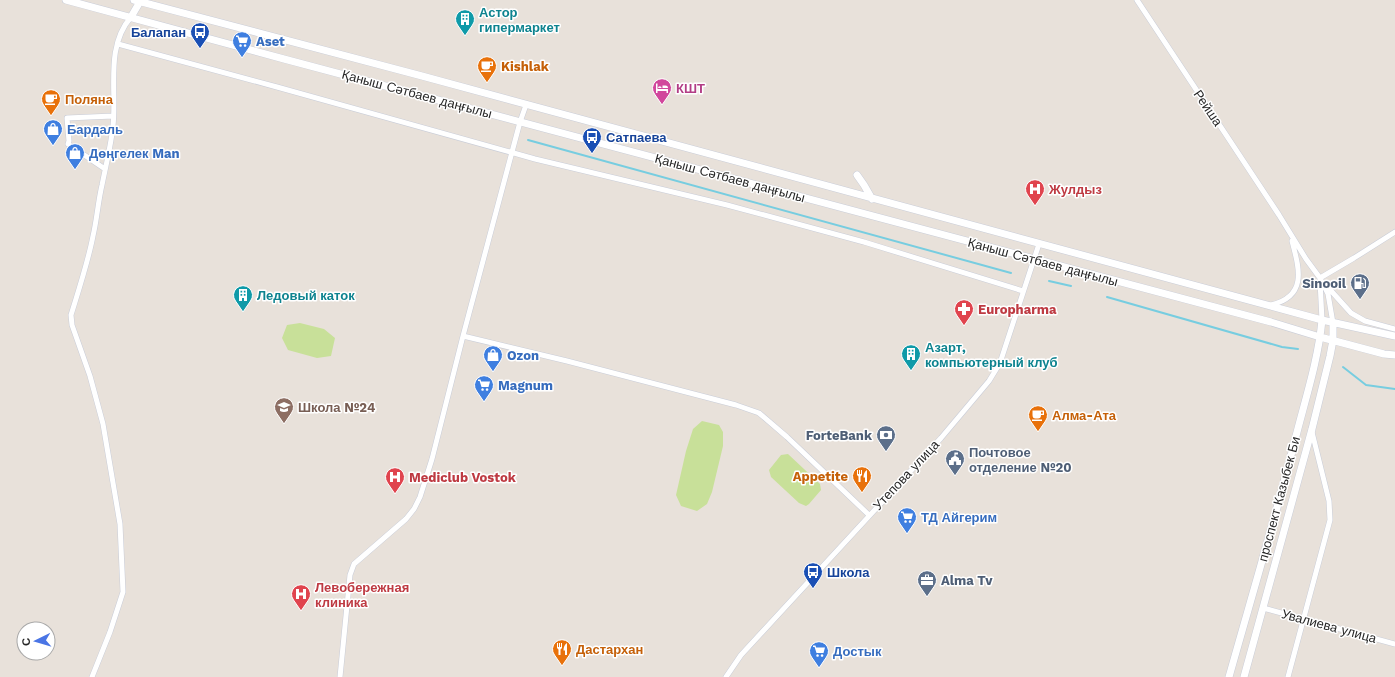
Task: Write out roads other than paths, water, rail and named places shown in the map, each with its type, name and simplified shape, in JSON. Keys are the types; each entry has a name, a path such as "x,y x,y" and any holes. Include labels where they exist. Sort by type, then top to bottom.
{"main road":[{"name":"Қаныш Сәтбаев даңғылы","path":"66,0 1271,322 1320,337 1384,354 1395,355"},
{"name":"Қаныш Сәтбаев даңғылы","path":"138,1 422,76 1322,320 1395,336"},
{"path":"131,18 138,1"},
{"path":"857,175 872,199"},
{"name":"проспект Казыбек Би","path":"1229,677 1279,501 1320,337 1322,320"},
{"name":"проспект Казыбек Би","path":"1244,677 1312,429 1333,340 1333,322"}],"street":[{"name":"Рейша","path":"1137,0 1280,215 1290,234"},
{"path":"92,677 110,632 123,592 120,524 103,424 90,376 72,325 71,315 93,237 106,169 113,126 113,68 124,25 131,18"},
{"path":"118,44 512,153 727,205 841,236 1023,291"},
{"path":"340,677 350,575 354,564 406,518 414,509 420,497 432,459 520,122 526,105"},
{"path":"106,169 68,144 67,118 113,116"},
{"path":"1320,278 1395,232"},
{"path":"1290,234 1320,278 1352,313 1365,321 1395,329"},
{"path":"1270,306 1281,303 1288,298 1295,289 1299,278 1299,267 1290,234"},
{"name":"Утепова улица","path":"726,677 741,655 941,438 990,381 1000,363 1038,244"},
{"path":"1320,278 1322,320"},
{"path":"1320,278 1328,294 1333,322"},
{"path":"464,336 702,396 759,413 787,437 869,515"},
{"path":"1288,677 1330,520 1329,501 1312,429"},
{"name":"Увалиева улица","path":"1263,608 1395,644"}],"waterway":[{"path":"528,140 1011,273"},
{"path":"1049,281 1071,286"},
{"path":"1107,297 1282,347 1298,349"},
{"path":"1343,367 1366,385 1395,389"}],"place":[{"name":"Астор гипермаркет","path":"465,36"},
{"name":"Балапан","path":"200,49"},
{"name":"Aset","path":"242,58"},
{"name":"Kishlak","path":"487,83"},
{"name":"КШТ","path":"662,105"},
{"name":"Поляна","path":"51,116"},
{"name":"Бардаль","path":"53,146"},
{"name":"Сатпаева","path":"592,154"},
{"name":"Дөңгелек Man","path":"75,170"},
{"name":"Жулдыз","path":"1035,206"},
{"name":"Sinooil","path":"1360,300"},
{"name":"Ледовый каток","path":"243,312"},
{"name":"Europharma","path":"964,326"},
{"name":"Азарт, компьютерный клуб","path":"911,371"},
{"name":"Ozon","path":"493,372"},
{"name":"Magnum","path":"484,402"},
{"name":"Школа №24","path":"284,424"},
{"name":"Алма-Ата","path":"1038,432"},
{"name":"ForteBank","path":"886,452"},
{"name":"Почтовое отделение №20","path":"955,476"},
{"name":"Appetite","path":"862,493"},
{"name":"Mediclub Vostok","path":"395,494"},
{"name":"ТД Айгерим","path":"907,534"},
{"name":"Школа","path":"813,589"},
{"name":"Alma Tv","path":"927,597"},
{"name":"Левобережная клиника","path":"301,611"},
{"name":"Дастархан","path":"562,666"},
{"name":"Достык","path":"819,668"}]}
